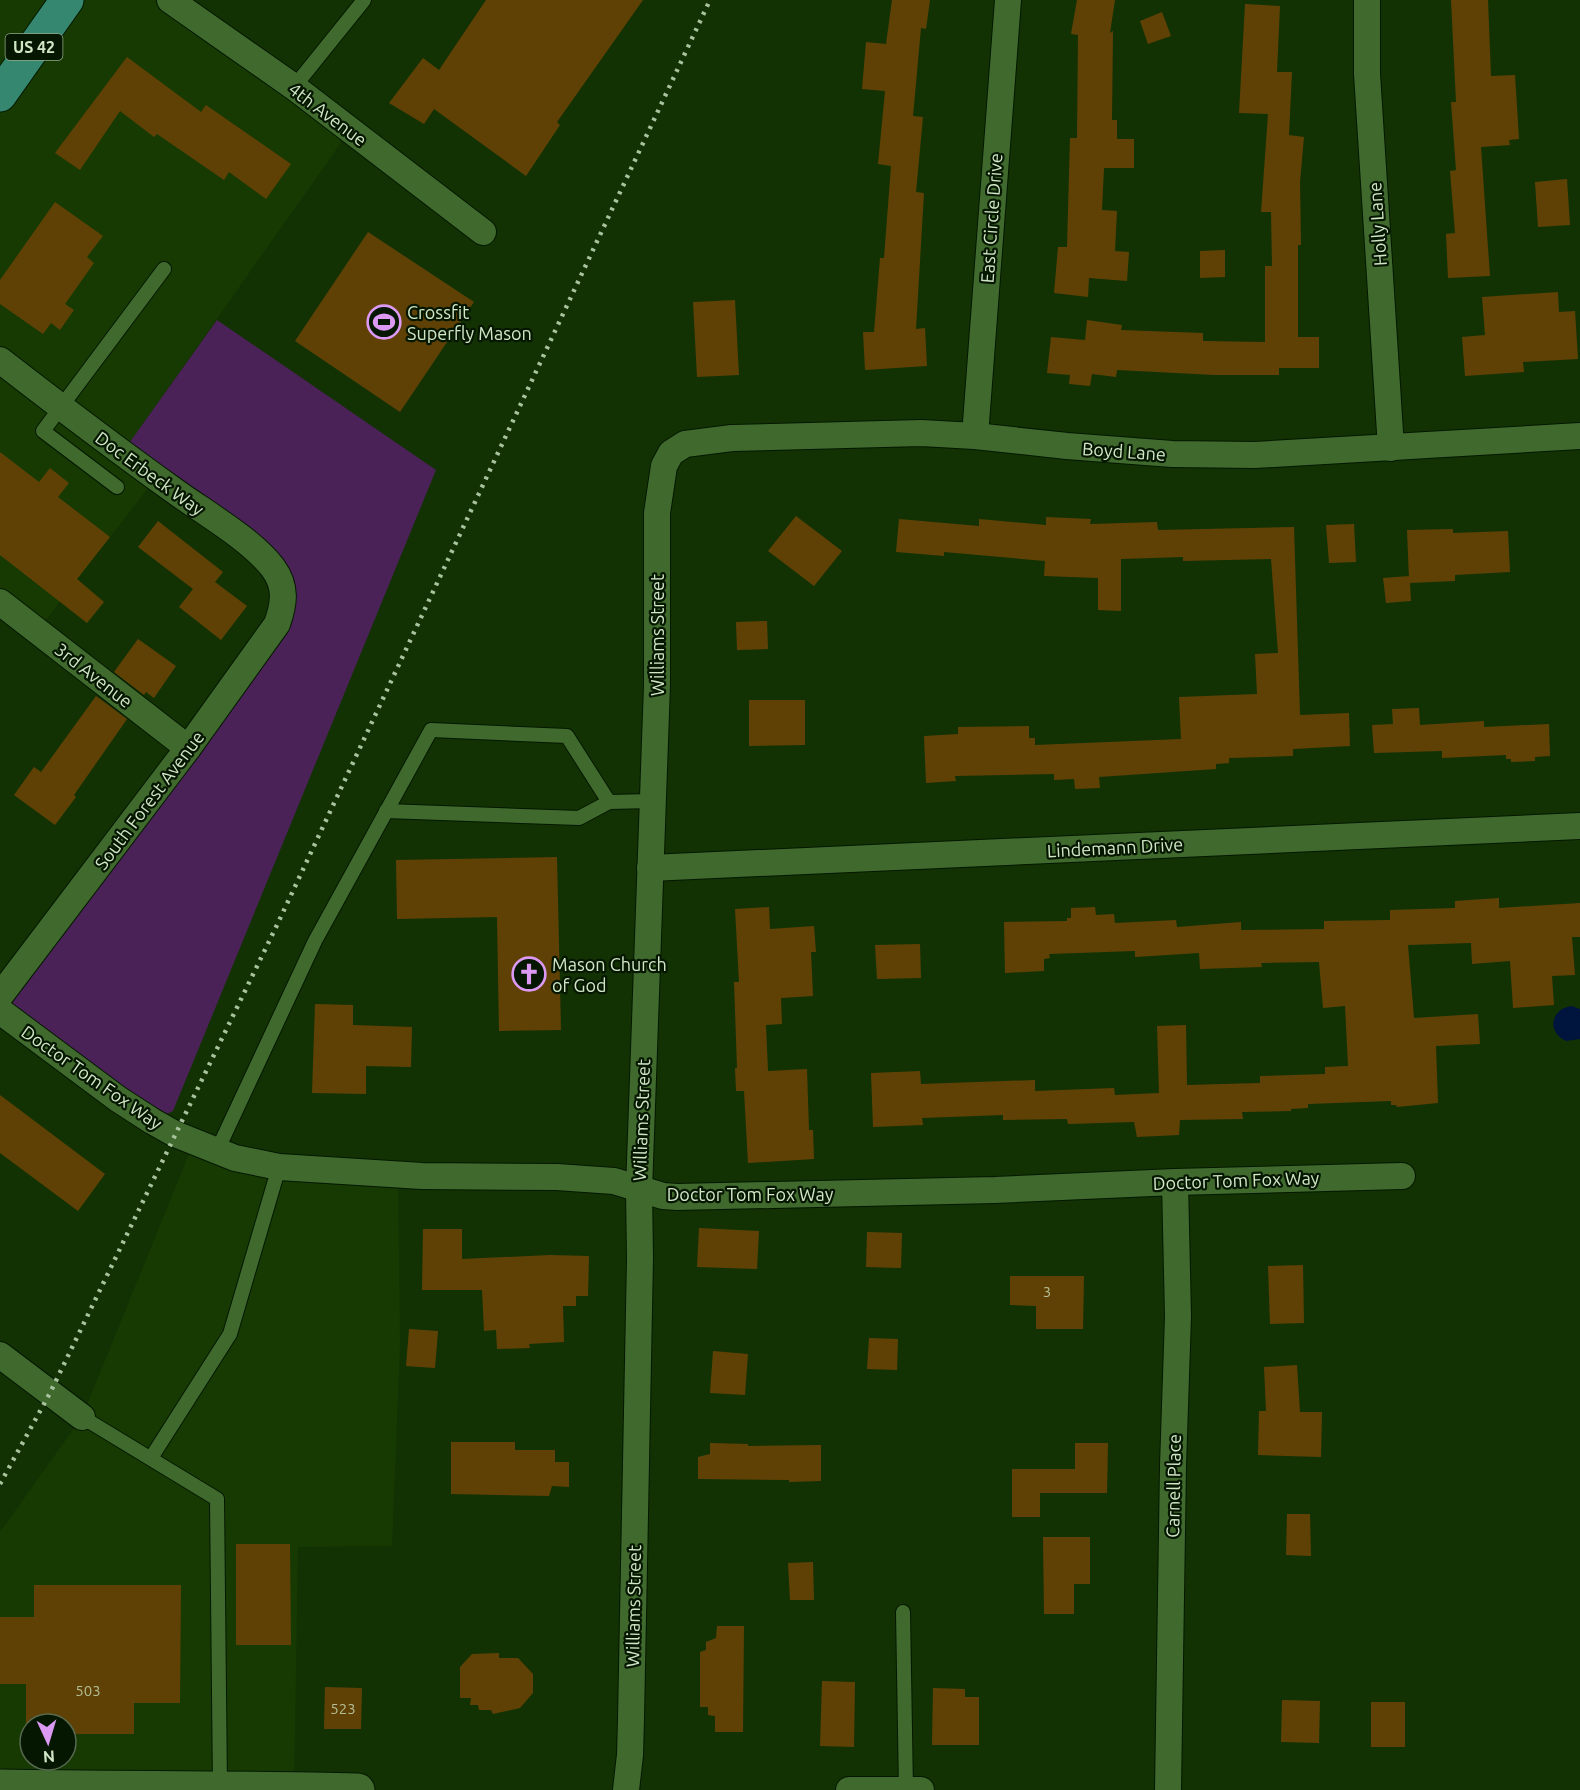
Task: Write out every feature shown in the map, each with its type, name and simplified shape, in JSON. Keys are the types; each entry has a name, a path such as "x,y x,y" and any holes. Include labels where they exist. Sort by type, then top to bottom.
{"main road":[{"name":"US 42","path":"0,95 67,0"},
{"path":"0,1786 358,1790"}],"street":[{"name":"4th Avenue","path":"170,0 294,87 483,232"},
{"name":"East Circle Drive","path":"975,436 1008,0"},
{"name":"Holly Lane","path":"1367,0 1368,74 1391,448"},
{"name":"Doc Erbeck Way","path":"0,360 60,407 251,546 273,569 282,585 284,597"},
{"name":"Boyd Lane","path":"671,453 686,444 732,438 921,433 1172,454 1256,455 1580,436"},
{"name":"Williams Street","path":"626,1790 631,1731 640,1258 639,1190 657,685 657,513 664,466 671,453"},
{"name":"South Forest Avenue","path":"0,996 188,748 277,624 284,606 284,597"},
{"name":"3rd Avenue","path":"0,602 188,748"},
{"name":"Lindemann Drive","path":"650,868 1580,826"},
{"name":"Doctor Tom Fox Way","path":"0,1011 118,1099 175,1134 235,1158 279,1167 422,1176 557,1177 614,1181 639,1190 677,1197 995,1190 1175,1182 1402,1176"},
{"name":"Carnell Place","path":"1168,1790 1173,1466 1178,1316 1175,1182"},
{"path":"0,1355 82,1417"},
{"path":"849,1790 921,1790"}],"lane":[{"path":"294,87 364,0"},
{"path":"117,487 43,431 164,269"},
{"path":"217,1151 315,941 431,730 567,736 609,802"},
{"path":"386,811 579,818 609,802 652,801"},
{"path":"151,1458 230,1334 279,1167"},
{"path":"82,1417 218,1499 220,1787"},
{"path":"903,1612 906,1790"}],"shaded area":[{"path":"0,0 169,0 350,130 122,453 156,478 37,631 0,602"},
{"path":"217,320 436,470 173,1111 152,1121 0,1011 277,624 282,585 122,453"},
{"path":"194,1142 398,1174 400,1343 392,1546 298,1547 294,1789 0,1785 0,1532 82,1417"}],"water":[{"path":"1572,1006 1580,1009 1580,1039 1566,1041 1556,1032 1554,1021 1559,1011"}],"building":[{"path":"486,0 643,0 557,122 560,125 526,176 434,109 424,124 389,103 423,58 439,70"},
{"path":"892,0 930,0 926,29 921,28 913,116 923,117 916,192 924,193 916,329 925,328 927,366 865,370 863,332 874,332 880,258 884,258 891,166 878,164 885,91 862,89 866,42 886,44"},
{"path":"1077,0 1115,0 1110,33 1113,31 1112,120 1117,120 1117,139 1134,139 1134,168 1104,168 1102,210 1117,211 1115,251 1129,252 1127,281 1089,278 1088,297 1054,293 1058,247 1067,247 1070,138 1077,138 1078,35 1071,34"},
{"path":"1451,0 1488,0 1491,76 1515,75 1519,139 1509,140 1510,145 1481,147 1490,276 1448,278 1446,234 1455,233 1450,171 1456,170 1451,102 1456,102"},
{"path":"1245,4 1280,6 1277,72 1292,72 1289,135 1304,137 1300,182 1301,245 1298,245 1298,337 1319,337 1319,368 1279,368 1279,375 1215,375 1117,370 1116,377 1092,374 1090,386 1069,384 1070,375 1047,373 1051,337 1085,340 1087,320 1122,325 1121,330 1203,333 1203,341 1265,342 1265,266 1272,266 1271,212 1261,212 1268,114 1239,113"},
{"path":"1162,12 1171,36 1148,44 1140,21"},
{"path":"127,57 201,112 206,105 291,164 266,199 229,172 224,180 157,134 154,137 120,111 80,170 55,153"},
{"path":"1567,179 1570,225 1538,227 1535,182"},
{"path":"55,202 103,236 87,257 94,263 65,304 74,310 60,330 51,323 43,334 0,304 0,280"},
{"name":"Crossfit Superfly Mason","path":"368,232 474,302 400,412 295,341"},
{"path":"1225,250 1225,277 1200,278 1200,251"},
{"path":"1558,292 1559,312 1575,311 1578,359 1523,362 1524,372 1465,376 1462,337 1485,335 1482,297"},
{"path":"735,300 739,375 697,377 693,302"},
{"path":"0,452 39,482 50,468 69,483 58,497 110,537 77,579 104,602 87,623 0,555"},
{"path":"796,516 842,551 814,586 768,551"},
{"path":"1046,517 1091,519 1090,524 1157,522 1158,530 1294,527 1300,715 1349,713 1350,746 1293,749 1293,756 1229,758 1229,763 1216,764 1216,769 1099,777 1100,788 1075,789 1074,779 1054,780 1054,774 955,776 956,781 926,783 924,736 958,734 958,727 1029,726 1029,738 1035,738 1035,745 1181,739 1179,697 1257,694 1255,654 1278,653 1271,559 1183,561 1183,557 1121,559 1121,611 1098,610 1098,578 1044,576 1045,561 944,552 944,556 896,552 899,519 979,526 979,519 1046,525"},
{"path":"158,521 223,572 215,582 247,606 221,640 179,607 193,589 138,547"},
{"path":"1354,524 1356,562 1329,563 1326,525"},
{"path":"1453,529 1453,533 1508,531 1510,572 1455,575 1455,581 1410,583 1411,601 1386,603 1383,578 1409,576 1407,530"},
{"path":"767,621 768,649 737,650 736,622"},
{"path":"138,639 176,666 154,698 146,692 144,695 114,672"},
{"path":"96,696 127,719 55,825 14,795 34,767 41,772"},
{"path":"749,700 805,700 805,745 749,746"},
{"path":"1419,708 1420,725 1484,721 1484,727 1549,724 1550,756 1535,757 1535,761 1511,762 1511,759 1506,759 1506,755 1442,758 1442,751 1374,753 1372,725 1393,724 1392,709"},
{"name":"Mason Church of God","path":"557,857 561,1030 499,1031 497,917 397,919 396,860"},
{"path":"1499,898 1499,908 1580,903 1580,937 1572,937 1575,975 1552,976 1554,1005 1513,1008 1510,961 1472,964 1471,943 1408,945 1414,1018 1478,1014 1480,1044 1436,1046 1438,1103 1397,1107 1391,1105 1391,1101 1308,1104 1308,1108 1291,1109 1291,1111 1242,1112 1243,1119 1180,1120 1179,1135 1137,1137 1134,1122 1068,1124 1067,1119 1003,1120 1003,1115 922,1118 923,1125 873,1127 871,1073 920,1071 921,1084 1035,1080 1035,1091 1114,1088 1115,1095 1159,1093 1157,1026 1186,1025 1187,1085 1260,1083 1260,1076 1325,1074 1325,1067 1348,1066 1345,1006 1323,1008 1319,962 1261,963 1262,967 1200,969 1199,953 1135,957 1135,951 1049,954 1050,958 1044,959 1044,971 1005,973 1004,922 1067,921 1067,918 1071,918 1071,908 1095,907 1096,915 1114,914 1115,923 1176,920 1177,927 1241,922 1241,930 1324,929 1324,921 1390,920 1390,910 1455,908 1455,901"},
{"path":"769,907 770,929 814,926 816,952 811,952 813,996 781,998 782,1024 766,1025 768,1071 807,1069 809,1130 813,1130 814,1159 748,1163 744,1091 736,1091 734,982 739,982 735,909"},
{"path":"920,944 921,978 877,979 875,945"},
{"path":"315,1004 353,1005 353,1025 412,1027 411,1067 366,1066 366,1094 312,1093"},
{"path":"0,1095 105,1174 78,1211 0,1153"},
{"path":"699,1228 759,1231 757,1269 697,1267"},
{"path":"423,1229 462,1229 462,1259 550,1255 589,1256 588,1296 576,1296 576,1306 563,1306 564,1342 529,1344 530,1348 497,1349 496,1330 484,1331 482,1290 422,1290"},
{"path":"867,1232 902,1233 901,1268 866,1267"},
{"path":"1303,1265 1304,1323 1270,1324 1268,1266"},
{"path":"1010,1276 1084,1276 1083,1329 1036,1329 1036,1306 1010,1305"},
{"path":"409,1329 438,1331 435,1368 406,1366"},
{"path":"869,1338 898,1339 897,1370 867,1369"},
{"path":"713,1351 748,1354 745,1395 710,1393"},
{"path":"1297,1365 1300,1412 1322,1412 1321,1457 1258,1455 1259,1411 1266,1411 1264,1367"},
{"path":"451,1442 515,1442 515,1450 555,1450 555,1462 569,1462 569,1487 552,1486 549,1496 451,1494"},
{"path":"710,1443 748,1444 748,1446 821,1445 821,1481 698,1479 698,1457 710,1454"},
{"path":"1075,1443 1108,1443 1107,1493 1040,1493 1040,1517 1012,1517 1012,1469 1075,1469"},
{"path":"1287,1514 1310,1514 1311,1556 1286,1555"},
{"path":"1043,1537 1090,1537 1090,1584 1074,1584 1074,1614 1044,1614"},
{"path":"236,1544 290,1544 291,1645 236,1645"},
{"path":"813,1562 814,1600 790,1600 788,1563"},
{"path":"34,1585 181,1585 180,1703 134,1703 134,1734 78,1734 78,1712 26,1712 26,1684 0,1684 0,1617 34,1617"},
{"path":"717,1626 744,1626 743,1732 715,1732 715,1716 708,1715 708,1707 700,1707 700,1652 706,1650 706,1642 716,1638"},
{"path":"499,1653 499,1658 518,1658 533,1674 533,1693 520,1708 493,1714 491,1710 479,1710 478,1705 470,1705 471,1698 460,1698 460,1667 472,1654"},
{"path":"822,1681 855,1682 854,1747 820,1746"},
{"path":"325,1687 362,1688 361,1729 324,1729"},
{"path":"933,1688 965,1689 965,1697 979,1697 979,1745 932,1745"},
{"path":"1282,1700 1320,1701 1319,1743 1281,1742"},
{"path":"1371,1702 1405,1702 1405,1747 1371,1747"}],"railway":[{"path":"0,1484 50,1393 277,925 710,0"}],"place":[{"name":"Crossfit Superfly Mason","path":"384,322"},
{"name":"Mason Church of God","path":"529,974"}]}
